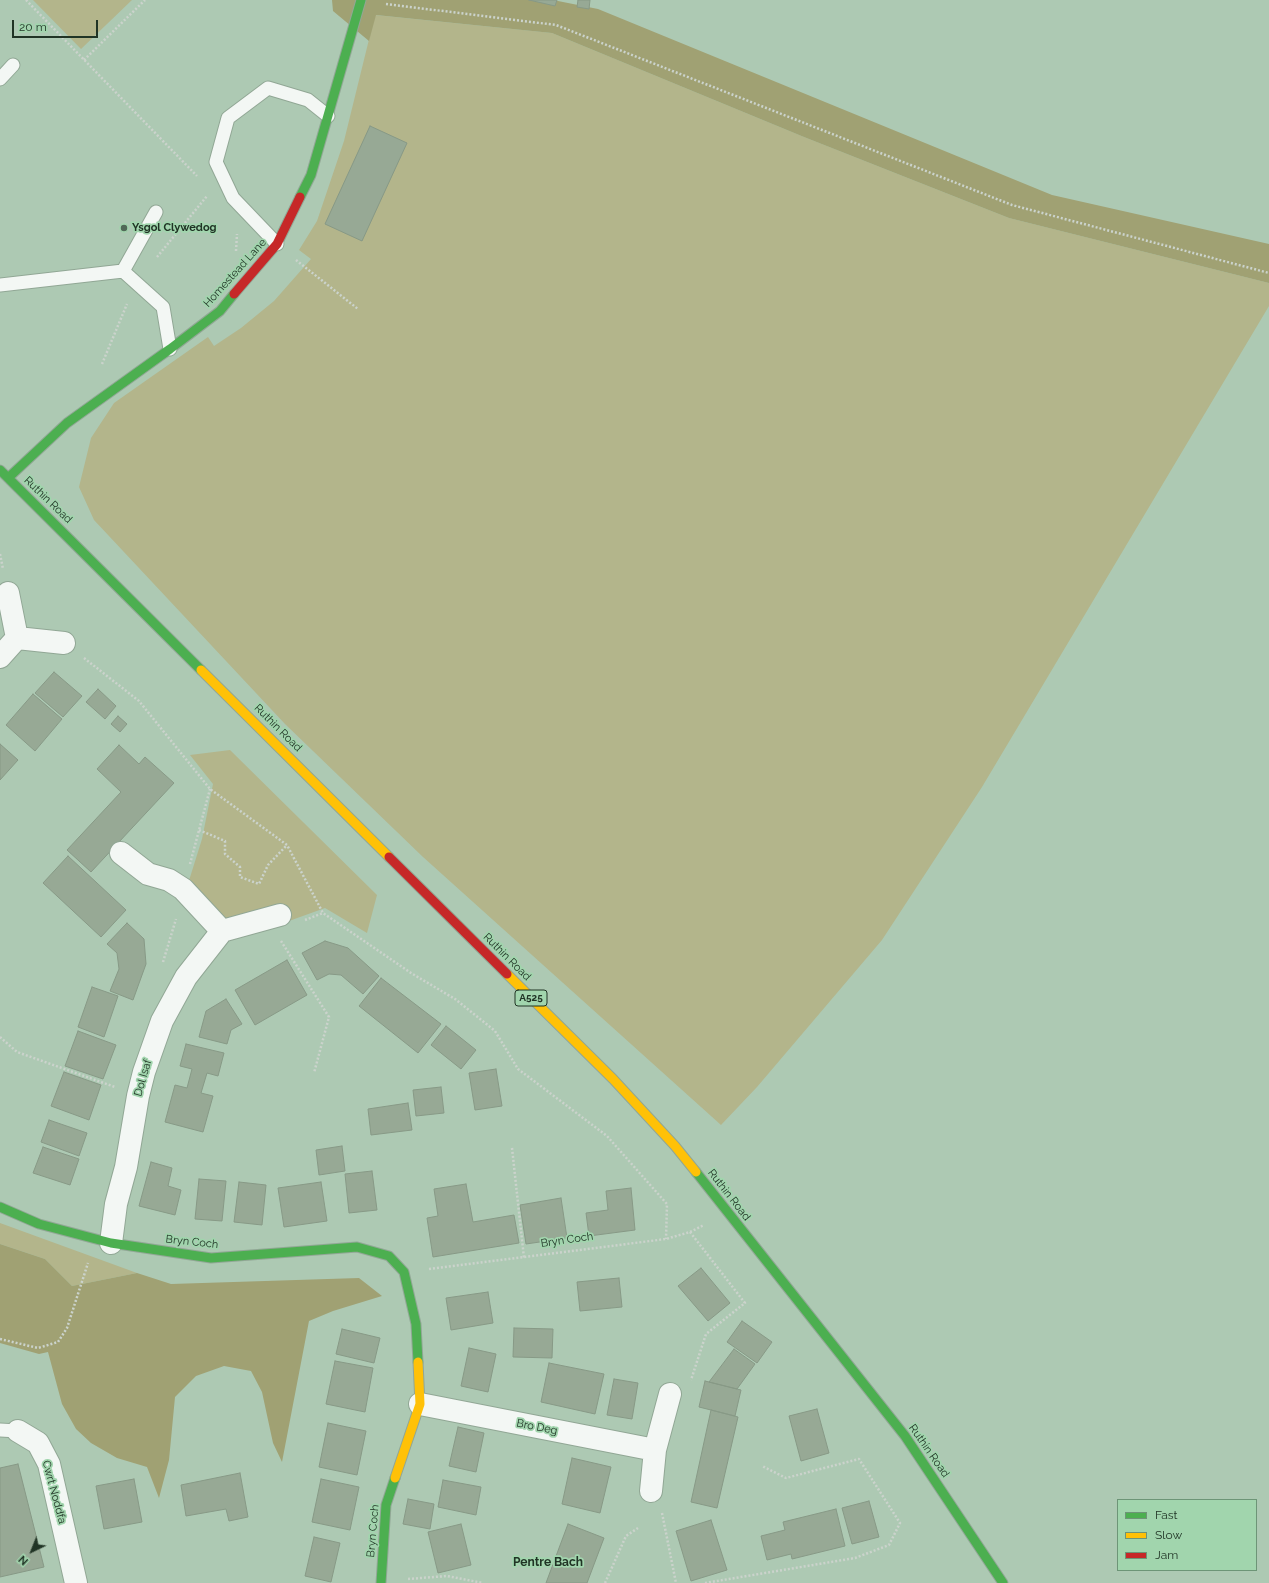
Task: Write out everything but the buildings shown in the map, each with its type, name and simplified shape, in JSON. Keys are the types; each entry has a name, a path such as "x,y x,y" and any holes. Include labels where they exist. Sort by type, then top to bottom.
{"main road":[{"name":"Homestead Lane","path":"8,478 67,422 170,349 220,311 277,244 311,175 361,0"},
{"name":"Ruthin Road","path":"0,470 108,575 613,1079 675,1146 905,1436 999,1582"},
{"name":"Bryn Coch","path":"0,1206 38,1224 103,1241 211,1258 357,1247 389,1256 404,1272 416,1324 420,1404 386,1505 381,1582"}],"street":[{"path":"8,593 17,638"},
{"path":"17,638 64,643"},
{"path":"0,657 17,638"},
{"path":"121,853 148,874 169,880 183,889 222,931 273,916"},
{"name":"Dol Isaf","path":"103,1241 116,1204 126,1166 138,1096 144,1072 162,1021 186,977 222,931"},
{"path":"651,1491 655,1450 670,1394"},
{"name":"Bro Deg","path":"420,1404 655,1450"},
{"name":"Cwrt Noddfa","path":"9,1431 38,1443 49,1464 76,1583"}],"lane":[{"path":"0,79 13,65"},
{"path":"277,244 233,198 216,162 228,118 268,88 308,100 328,116"},
{"path":"123,271 156,212"},
{"path":"0,285 123,271 163,307 170,349"}],"path":[{"path":"26,0 200,179"},
{"path":"84,60 146,0"},
{"path":"361,0 556,25 1012,205 1269,273"},
{"path":"100,368 136,283 212,191"},
{"path":"237,232 237,248 231,262 248,278"},
{"path":"290,265 295,259 358,309"},
{"path":"64,643 139,701 210,789 287,845 323,913 411,973 461,1004 495,1031 518,1069 607,1136 667,1204 666,1239"},
{"path":"162,964 174,927 210,789"},
{"path":"199,830 225,841 225,854 240,867 240,876 259,884 268,865 287,845"},
{"path":"273,916 329,1017 314,1073"},
{"path":"0,1037 17,1052 138,1096"},
{"path":"512,1148 524,1258"},
{"name":"Bryn Coch","path":"404,1272 666,1239 690,1232 727,1212"},
{"path":"670,1394 689,1388 706,1334 745,1303 690,1232"},
{"path":"0,1339 38,1348 58,1342 67,1328 103,1241"},
{"path":"705,1583 855,1558 889,1545 900,1523 859,1459 786,1478 762,1466"},
{"path":"651,1491 660,1503 676,1583"},
{"path":"605,1583 626,1536 638,1528"},
{"path":"381,1582 448,1576 483,1583"}],"green space":[{"path":"33,0 132,0 81,49"},
{"path":"332,0 553,0 598,9 1052,195 1269,244 1269,283 1009,218 804,137 552,33 376,15 369,41 333,11"},
{"path":"375,15 552,33 804,137 1009,218 1269,283 1269,306 982,787 882,940 757,1087 721,1125 423,857 285,724 94,520 79,487 91,438 114,403 208,337 214,346 241,328 274,301 311,259 299,250 317,221 344,141"},
{"path":"230,750 377,895 367,933 325,908 289,921 280,910 222,928 187,887 202,839 213,784 190,755"},
{"path":"0,1223 137,1273 72,1286 45,1259 0,1244"},
{"path":"0,1244 45,1259 72,1286 137,1273 171,1284 359,1278 382,1296 333,1311 309,1321 282,1462 273,1443 262,1392 251,1371 224,1366 196,1376 175,1397 169,1460 159,1498 147,1467 117,1458 91,1443 76,1429 62,1404 48,1352 39,1354 0,1343"}],"traffic: fast":[{"path":"300,197 311,175 361,0"},
{"path":"8,478 67,423 220,311 234,294"},
{"path":"0,470 201,670"},
{"path":"696,1172 905,1436 1003,1583"},
{"path":"0,1207 39,1224 111,1243 211,1258 357,1247 389,1256 404,1272 416,1324 418,1362"},
{"path":"381,1583 386,1505 395,1478"}],"traffic: slow":[{"path":"201,670 389,857"},
{"path":"507,974 613,1079 675,1146 696,1172"},
{"path":"395,1478 420,1404 418,1362"}],"traffic: jam":[{"path":"234,294 277,244 300,197"},
{"path":"389,857 507,974"}],"place":[{"name":"Ysgol Clywedog","path":"124,228"}],"district":[{"name":"Pentre Bach","path":"548,1562"}]}
